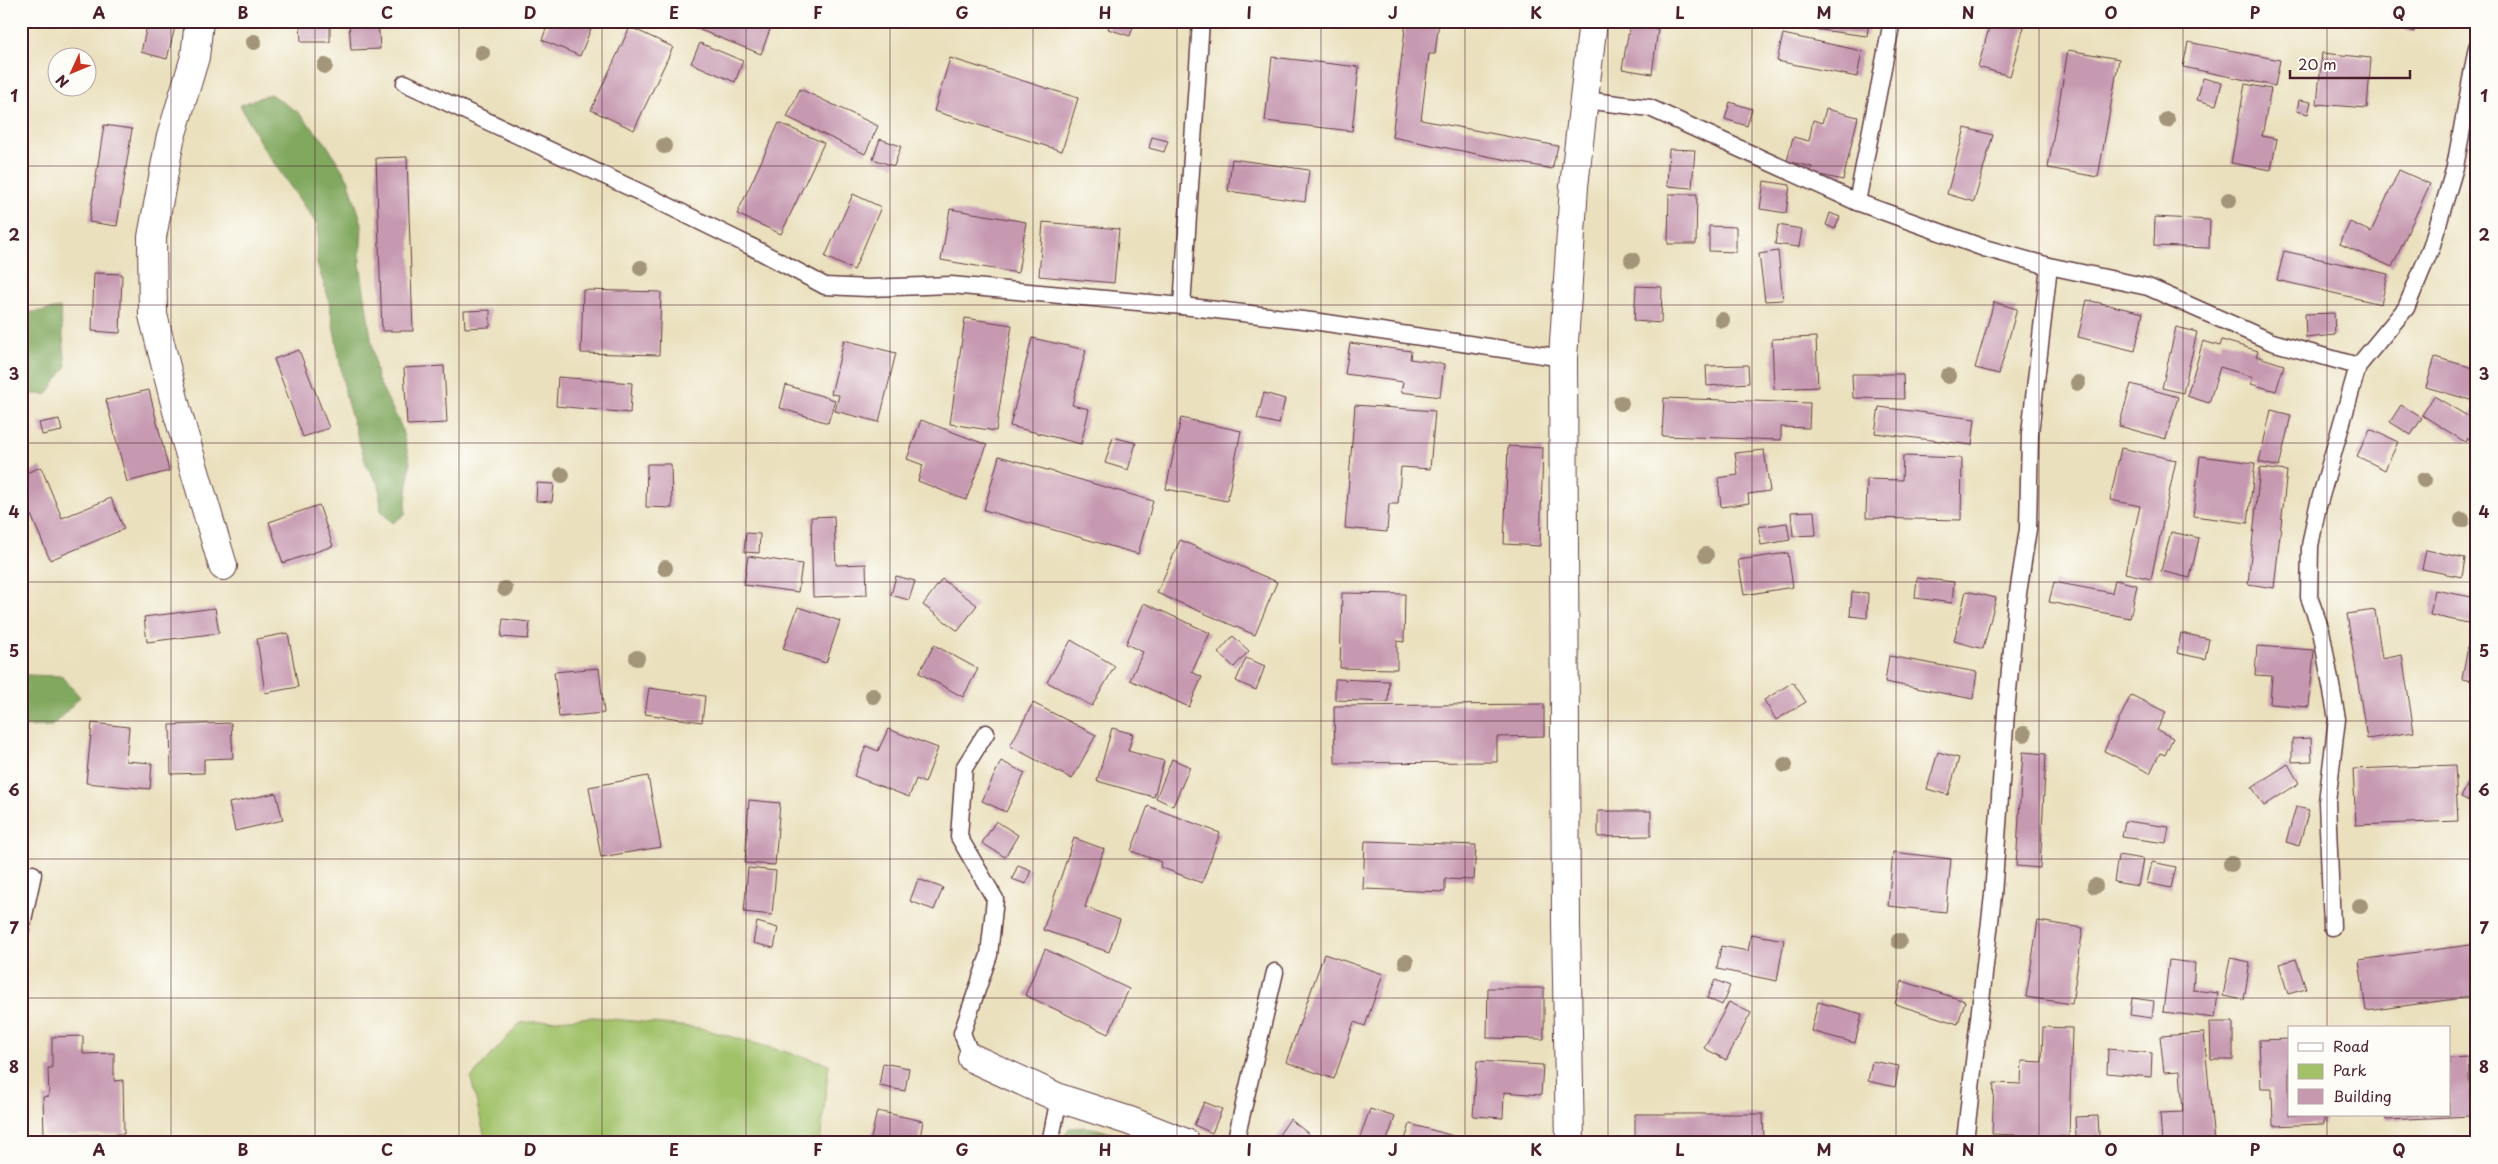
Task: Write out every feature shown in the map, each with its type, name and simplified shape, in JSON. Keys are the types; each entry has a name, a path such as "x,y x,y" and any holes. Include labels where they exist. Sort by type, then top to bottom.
{"street":[{"path":"199,21 195,57 170,140 152,238 154,315 177,411 223,566"},
{"path":"1570,1143 1566,924 1563,358 1574,186 1593,21"},
{"path":"972,1058 1059,1098 1130,1121 1186,1143"}],"lane":[{"path":"1182,306 1201,21"},
{"path":"1857,202 1892,21"},
{"path":"2332,927 2327,802 2336,719 2321,630 2309,597 2310,546 2317,510 2358,366 2406,308 2431,248 2455,167 2477,48"},
{"path":"405,83 646,195 750,246 825,286 868,288 951,285 1182,306 1320,322 1563,358"},
{"path":"1584,100 1650,108 1857,202 1984,248 2049,266 2148,287 2272,342 2358,366"},
{"path":"1972,1143 1965,1142 1993,895 2016,606 2028,529 2030,433 2049,266"},
{"path":"972,1058 962,1033 989,955 995,899 959,836 964,768 986,734"},
{"path":"21,930 33,874"},
{"path":"1235,1143 1275,972"},
{"path":"1050,1143 1059,1098"}],"green space":[{"path":"270,94 299,113 325,142 348,179 362,224 360,264 377,378 401,426 410,462 405,514 393,523 381,512 379,485 367,467 347,402 328,296 317,264 318,226 262,146 240,105"},
{"path":"60,308 66,367 47,394 21,394 21,314"},
{"path":"27,675 62,676 80,697 52,726 21,727 21,678"},
{"path":"594,1017 700,1028 829,1064 820,1143 486,1143 471,1078 520,1023"},
{"path":"1085,1127 1114,1135 1123,1139 1123,1143 1075,1143 1064,1136 1069,1128"}],"building":[{"path":"148,21 176,23 167,59 141,52"},
{"path":"300,21 330,21 330,42 301,42"},
{"path":"349,21 378,21 380,49 351,50"},
{"path":"549,21 594,21 580,56 542,40"},
{"path":"677,21 773,21 761,54"},
{"path":"1111,21 1135,21 1130,36 1108,29"},
{"path":"1406,21 1439,21 1435,54 1429,54 1421,120 1558,146 1552,169 1392,137"},
{"path":"1805,21 1869,21 1867,36 1805,28"},
{"path":"1991,21 2005,21 2024,27 2010,76 1978,67"},
{"path":"2384,21 2417,21 2414,32"},
{"path":"1630,24 1658,29 1652,74 1622,69"},
{"path":"630,27 673,47 634,130 591,110"},
{"path":"1783,34 1862,51 1857,77 1777,61"},
{"path":"2188,42 2280,60 2275,86 2183,67"},
{"path":"700,43 743,61 735,82 691,63"},
{"path":"2068,50 2119,59 2098,177 2048,168"},
{"path":"2322,53 2371,58 2367,108 2317,104"},
{"path":"1272,57 1359,67 1352,131 1265,121"},
{"path":"950,58 1078,98 1062,151 934,111"},
{"path":"2203,78 2222,83 2216,105 2197,100"},
{"path":"2245,84 2271,89 2262,136 2277,139 2271,170 2231,163"},
{"path":"800,89 878,126 865,154 787,117"},
{"path":"2299,100 2311,102 2308,114 2297,111"},
{"path":"1730,102 1752,109 1747,126 1725,119"},
{"path":"1826,109 1858,117 1843,180 1811,173 1812,167 1787,161 1793,137 1809,141 1813,120 1822,123"},
{"path":"779,123 824,143 781,234 737,214"},
{"path":"104,125 132,129 117,226 89,222"},
{"path":"1965,128 1993,135 1974,202 1947,194"},
{"path":"1152,137 1168,141 1164,152 1149,148"},
{"path":"880,139 901,146 894,166 873,159"},
{"path":"1669,149 1695,150 1692,188 1667,186"},
{"path":"407,157 413,331 382,331 376,158"},
{"path":"1232,159 1309,170 1305,202 1228,191"},
{"path":"2399,170 2430,184 2392,267 2340,244 2350,222 2371,232"},
{"path":"1764,181 1790,185 1786,213 1760,209"},
{"path":"853,194 881,207 854,270 825,257"},
{"path":"1669,194 1697,194 1696,244 1668,244"},
{"path":"950,209 1026,222 1018,273 941,260"},
{"path":"1830,213 1840,217 1835,229 1826,225"},
{"path":"2155,217 2210,220 2209,248 2154,246"},
{"path":"1043,222 1119,229 1114,283 1039,276"},
{"path":"1778,225 1802,229 1799,247 1775,244"},
{"path":"1709,226 1736,227 1736,252 1709,251"},
{"path":"1778,251 1783,300 1765,301 1759,254"},
{"path":"2284,251 2388,274 2381,304 2277,280"},
{"path":"94,273 122,274 120,333 92,331"},
{"path":"1636,286 1662,287 1661,323 1634,321"},
{"path":"583,290 661,292 659,355 581,353"},
{"path":"2087,300 2143,313 2135,351 2078,337"},
{"path":"1994,302 2017,309 1999,374 1975,368"},
{"path":"490,310 490,327 465,328 464,311"},
{"path":"2334,313 2335,335 2306,338 2305,314"},
{"path":"965,318 1012,325 996,431 950,424"},
{"path":"2176,327 2197,332 2183,393 2162,388"},
{"path":"1816,337 1818,387 1774,389 1772,339"},
{"path":"1032,338 1086,350 1072,405 1089,409 1081,444 1010,426"},
{"path":"844,340 896,353 879,422 835,411 839,395 831,394"},
{"path":"2222,340 2258,351 2256,356 2284,365 2276,391 2251,384 2253,377 2220,367 2209,403 2187,396 2203,341 2220,346"},
{"path":"1350,343 1411,351 1410,359 1444,364 1440,397 1401,392 1403,382 1345,374"},
{"path":"299,350 329,428 303,437 274,359"},
{"path":"2435,357 2477,369 2477,402 2426,387"},
{"path":"1748,365 1749,383 1707,386 1706,366"},
{"path":"444,366 447,423 407,425 404,368"},
{"path":"1852,374 1903,374 1904,399 1853,398"},
{"path":"558,377 632,383 630,413 556,406"},
{"path":"2131,384 2178,397 2166,439 2119,426"},
{"path":"786,385 835,400 828,423 780,408"},
{"path":"149,390 169,471 127,482 106,400"},
{"path":"1264,393 1285,399 1279,424 1257,419"},
{"path":"2434,396 2469,417 2475,408 2477,409 2477,443 2468,438 2465,442 2422,415"},
{"path":"1664,398 1810,403 1809,428 1781,427 1781,440 1662,436"},
{"path":"1355,405 1435,411 1430,469 1401,467 1398,504 1389,504 1387,532 1345,528"},
{"path":"2401,405 2422,418 2411,435 2390,422"},
{"path":"1879,407 1975,419 1972,445 1875,433"},
{"path":"2271,410 2291,415 2279,467 2259,462"},
{"path":"1181,418 1241,431 1227,501 1166,489"},
{"path":"59,419 62,431 42,435 39,423"},
{"path":"921,420 987,445 966,500 918,481 923,465 907,459"},
{"path":"2370,429 2398,442 2385,470 2357,456"},
{"path":"1113,437 1136,443 1128,470 1105,463"},
{"path":"1508,446 1543,448 1540,546 1504,544"},
{"path":"2121,448 2176,460 2151,579 2125,573 2140,506 2110,500"},
{"path":"1764,450 1770,491 1748,494 1749,503 1721,507 1718,478 1738,475 1735,453"},
{"path":"999,456 1153,501 1138,554 984,510"},
{"path":"1903,456 1962,458 1961,520 1866,518 1867,479 1902,480"},
{"path":"2200,456 2255,463 2248,523 2193,516"},
{"path":"647,464 671,464 672,508 646,507"},
{"path":"41,467 62,518 111,498 124,529 50,560 21,491 21,475"},
{"path":"2260,468 2287,471 2274,588 2248,584"},
{"path":"537,483 554,484 552,502 536,501"},
{"path":"319,505 333,546 283,563 269,522"},
{"path":"1814,511 1816,535 1793,536 1791,512"},
{"path":"834,516 836,565 866,564 867,595 813,597 811,517"},
{"path":"1787,523 1790,540 1761,545 1758,527"},
{"path":"2171,532 2199,538 2190,578 2161,571"},
{"path":"746,533 760,534 759,553 744,552"},
{"path":"1180,540 1277,582 1255,635 1157,593"},
{"path":"2426,550 2465,558 2462,577 2422,569"},
{"path":"1788,553 1793,587 1744,595 1738,560"},
{"path":"748,556 802,564 798,592 744,585"},
{"path":"896,576 915,581 909,600 891,595"},
{"path":"1917,578 1954,582 1952,603 1915,598"},
{"path":"942,579 977,605 958,631 923,605"},
{"path":"2115,580 2137,585 2130,618 2049,602 2054,582 2112,593"},
{"path":"2435,590 2477,598 2477,625 2430,615"},
{"path":"1966,591 1996,598 1983,649 1954,641"},
{"path":"1852,592 1868,593 1867,618 1850,616"},
{"path":"1342,593 1405,594 1404,642 1397,641 1397,669 1340,668"},
{"path":"1144,603 1210,633 1192,672 1202,677 1189,707 1130,680 1143,652 1126,644"},
{"path":"798,607 840,621 826,663 783,649"},
{"path":"215,608 219,633 147,642 144,617"},
{"path":"2375,610 2382,659 2402,655 2414,732 2367,739 2347,614"},
{"path":"503,619 530,622 528,639 501,637"},
{"path":"2471,631 2477,632 2477,682 2462,679"},
{"path":"288,633 298,687 265,693 257,639"},
{"path":"2181,633 2209,639 2205,659 2177,653"},
{"path":"1233,636 1249,651 1234,667 1218,653"},
{"path":"1071,640 1115,666 1092,706 1047,682"},
{"path":"934,645 978,669 963,697 919,673"},
{"path":"2257,646 2314,650 2309,707 2270,704 2272,676 2255,675"},
{"path":"1889,656 1977,672 1973,699 1885,682"},
{"path":"1246,658 1265,666 1256,690 1236,681"},
{"path":"599,668 604,713 559,717 554,672"},
{"path":"1335,679 1389,681 1388,702 1335,700"},
{"path":"1793,682 1806,702 1776,720 1764,700"},
{"path":"649,688 705,696 702,722 645,714"},
{"path":"2131,695 2166,712 2157,730 2173,738 2165,755 2160,753 2150,773 2104,751"},
{"path":"1033,703 1096,735 1072,779 1010,746"},
{"path":"1544,704 1544,736 1497,737 1497,762 1335,763 1334,706"},
{"path":"92,723 129,727 126,761 152,763 150,789 86,783"},
{"path":"231,723 233,758 204,759 204,773 171,774 170,725"},
{"path":"1112,728 1133,734 1128,751 1164,761 1154,797 1097,781"},
{"path":"888,729 938,748 925,783 916,779 909,797 854,776 866,746 878,751"},
{"path":"2311,738 2312,761 2292,762 2292,739"},
{"path":"21,746 25,773 21,774"},
{"path":"1938,752 1959,758 1948,795 1927,789"},
{"path":"2023,752 2046,754 2040,868 2016,866"},
{"path":"1172,759 1190,767 1173,806 1156,798"},
{"path":"1001,761 1025,773 1006,812 982,801"},
{"path":"2288,764 2299,783 2264,806 2252,787"},
{"path":"2455,765 2458,821 2356,825 2353,769"},
{"path":"2477,767 2477,805 2461,797"},
{"path":"648,776 661,847 601,857 589,787"},
{"path":"276,793 283,820 235,831 229,803"},
{"path":"749,800 780,803 775,865 745,863"},
{"path":"1148,806 1220,833 1202,883 1160,867 1161,862 1131,851"},
{"path":"2296,807 2309,810 2299,846 2286,842"},
{"path":"1598,811 1651,811 1651,836 1598,837"},
{"path":"996,821 1018,835 1005,857 982,843"},
{"path":"2125,821 2169,827 2166,843 2122,837"},
{"path":"1074,838 1104,849 1085,907 1120,920 1109,952 1043,930"},
{"path":"1365,841 1476,845 1474,880 1445,879 1445,892 1363,889"},
{"path":"1893,852 1951,859 1946,912 1888,906"},
{"path":"2118,855 2143,859 2138,886 2114,882"},
{"path":"2152,862 2176,867 2171,888 2147,883"},
{"path":"1018,865 1031,870 1026,884 1012,879"},
{"path":"748,868 776,871 772,915 744,912"},
{"path":"918,879 943,888 934,910 910,901"},
{"path":"2038,921 2083,928 2072,1004 2026,997"},
{"path":"757,922 778,928 774,948 753,943"},
{"path":"1751,934 1784,940 1777,981 1717,969 1721,946 1748,951"},
{"path":"2477,944 2477,996 2366,1011 2359,960"},
{"path":"1045,949 1129,989 1108,1034 1025,995"},
{"path":"1324,954 1383,974 1365,1026 1354,1022 1334,1079 1286,1062"},
{"path":"2230,958 2250,962 2244,1000 2223,996"},
{"path":"2296,959 2306,989 2288,994 2279,964"},
{"path":"2169,960 2195,963 2193,990 2218,993 2215,1018 2163,1012"},
{"path":"1715,980 1730,986 1722,1005 1707,998"},
{"path":"1902,981 1965,1001 1958,1024 1895,1004"},
{"path":"1488,988 1544,988 1544,1039 1487,1038"},
{"path":"2132,998 2154,1001 2152,1018 2130,1015"},
{"path":"1729,1002 1751,1013 1726,1060 1704,1048"},
{"path":"1818,1002 1862,1014 1855,1043 1811,1031"},
{"path":"2210,1022 2233,1022 2233,1060 2211,1060"},
{"path":"2043,1027 2072,1028 2069,1137 1992,1134 1994,1083 2021,1084 2022,1061 2042,1062"},
{"path":"2204,1033 2214,1143 2162,1143 2160,1113 2183,1112 2180,1071 2164,1072 2160,1036"},
{"path":"83,1036 83,1054 114,1053 114,1081 123,1080 124,1134 44,1136 43,1097 49,1096 48,1068 52,1068 52,1037"},
{"path":"2288,1039 2288,1116 2324,1116 2324,1124 2273,1126 2272,1089 2261,1089 2259,1040"},
{"path":"2108,1049 2152,1053 2151,1077 2107,1073"},
{"path":"2468,1057 2471,1116 2386,1120 2385,1116 2450,1116 2450,1058"},
{"path":"1477,1061 1543,1065 1541,1095 1504,1092 1503,1118 1473,1116"},
{"path":"1872,1061 1899,1066 1895,1087 1868,1081"},
{"path":"883,1063 909,1068 905,1091 879,1086"},
{"path":"1204,1102 1222,1109 1212,1133 1194,1125"},
{"path":"1370,1109 1395,1117 1386,1143 1358,1143"},
{"path":"877,1111 923,1121 919,1143 870,1143"},
{"path":"1635,1114 1763,1114 1764,1141 1635,1142"},
{"path":"2098,1116 2099,1136 2076,1137 2075,1117"},
{"path":"1290,1119 1320,1143 1282,1143 1276,1139"},
{"path":"1410,1124 1475,1142 1475,1143 1404,1143"}]}
